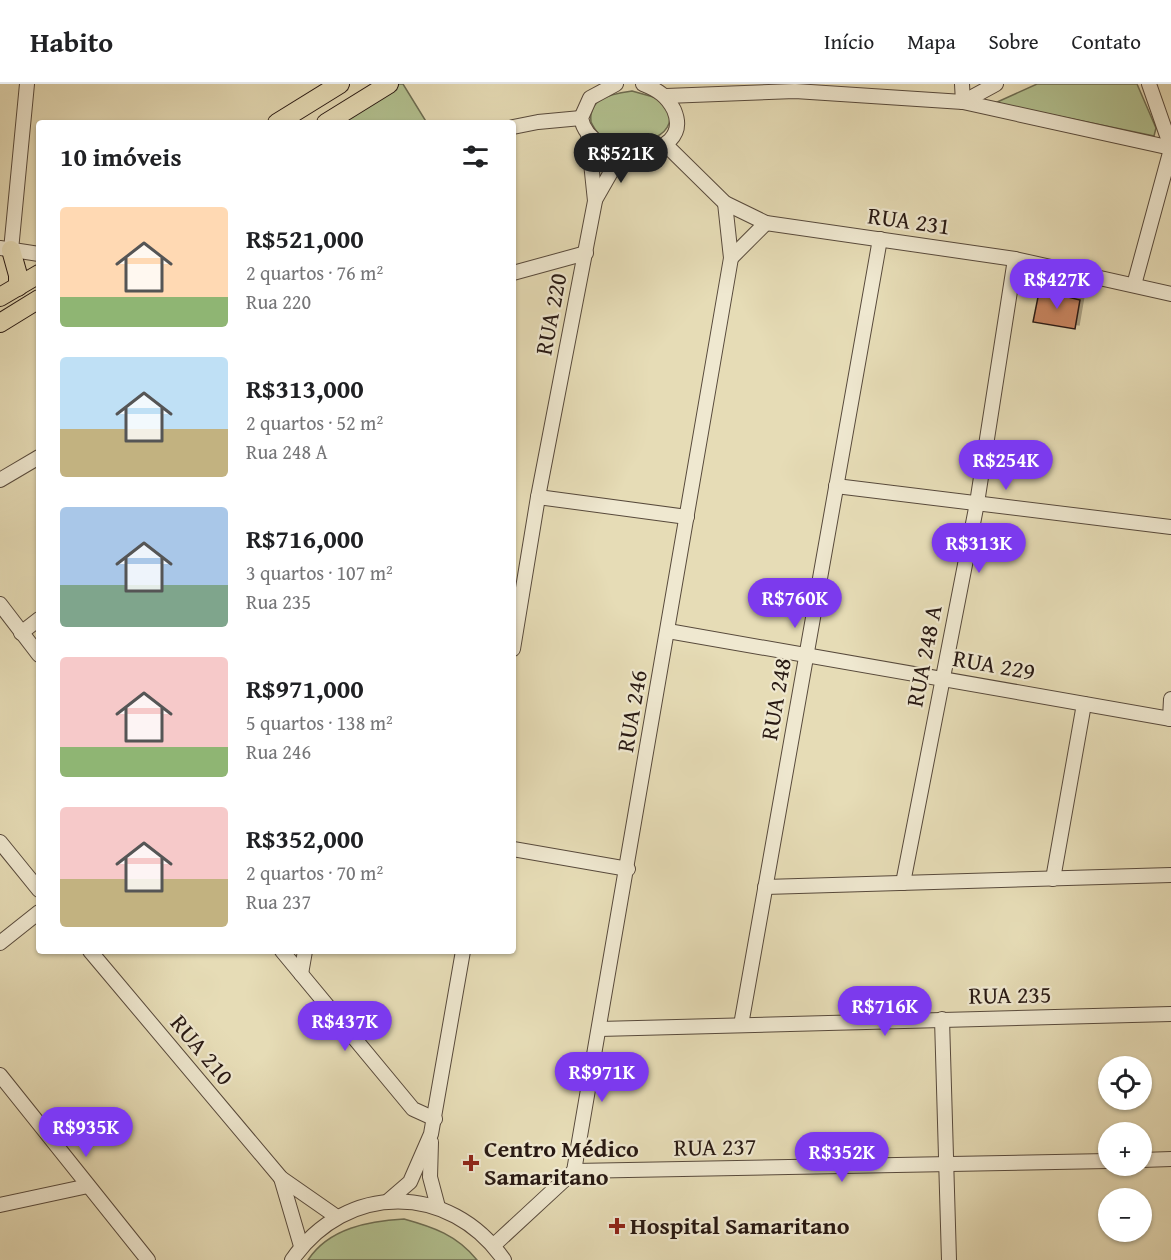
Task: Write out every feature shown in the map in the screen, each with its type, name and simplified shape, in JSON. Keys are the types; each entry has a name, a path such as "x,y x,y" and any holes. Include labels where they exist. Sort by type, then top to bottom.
{"main road":[{"path":"282,120 340,84"},
{"path":"331,120 389,84"},
{"path":"5,249 18,275 18,287"},
{"path":"0,297 36,276"},
{"path":"0,323 36,301"}],"street":[{"path":"27,84 5,249 36,254"},
{"path":"516,127 538,122 581,118 590,98 616,84"},
{"path":"643,84 666,96 795,91 963,102 1171,148"},
{"path":"962,84 963,102"},
{"path":"963,102 996,84"},
{"path":"1134,285 1171,148 1149,84"},
{"path":"588,134 608,147 628,152 654,150 666,145 674,134 677,124 666,96"},
{"name":"RUA 220","path":"581,118 588,134 595,201"},
{"name":"RUA 231","path":"666,145 725,203 766,223 1015,259 1171,294"},
{"name":"RUA 220","path":"516,630 538,497 595,201 606,178 628,152"},
{"name":"RUA 246","path":"574,1172 628,869 731,258 725,203"},
{"path":"731,258 766,223"},
{"name":"RUA 248","path":"741,1025 880,239"},
{"path":"516,272 586,253"},
{"name":"RUA 248 A","path":"903,883 977,503 1015,259"},
{"path":"0,480 36,459"},
{"path":"836,486 1171,527"},
{"path":"538,497 687,517"},
{"path":"0,604 36,651"},
{"path":"21,633 36,621"},
{"name":"RUA 229","path":"668,632 1170,719"},
{"path":"1170,719 1171,699"},
{"path":"1053,879 1084,704"},
{"path":"0,842 36,886"},
{"path":"516,850 628,869"},
{"path":"765,887 1171,875"},
{"path":"0,943 36,914"},
{"name":"RUA 210","path":"93,954 280,1178 337,1217"},
{"path":"284,954 412,1108 435,1119"},
{"path":"301,974 304,954"},
{"path":"388,1201 410,1182 431,1134 462,954"},
{"name":"RUA 235","path":"599,1029 1171,1014"},
{"path":"942,1019 949,1260"},
{"path":"0,1075 148,1260"},
{"path":"431,1134 430,1177 438,1207"},
{"path":"1152,1160 1171,1159"},
{"name":"RUA 237","path":"574,1172 1098,1161"},
{"path":"494,1245 574,1172"},
{"name":"RUA 210","path":"280,1178 301,1246"},
{"path":"0,1205 88,1186"},
{"path":"292,1260 301,1246 337,1217 361,1206 388,1201 413,1202 438,1207 469,1222 494,1245 504,1260"}],"green space":[{"path":"393,84 403,84 425,120 338,120"},
{"path":"1037,84 1137,84 1156,128 1154,136 995,103"},
{"path":"632,91 657,98 668,105 670,119 667,128 660,135 640,142 617,141 599,134 591,122 593,107 603,98"},
{"path":"404,1219 425,1225 453,1238 477,1260 308,1260 327,1240 338,1233 364,1224"}],"building":[{"path":"1044,291 1080,300 1075,329 1033,322 1038,297"}],"place":[{"name":"Centro Médico Samaritano","path":"471,1163"},
{"name":"Hospital Samaritano","path":"617,1226"}]}
